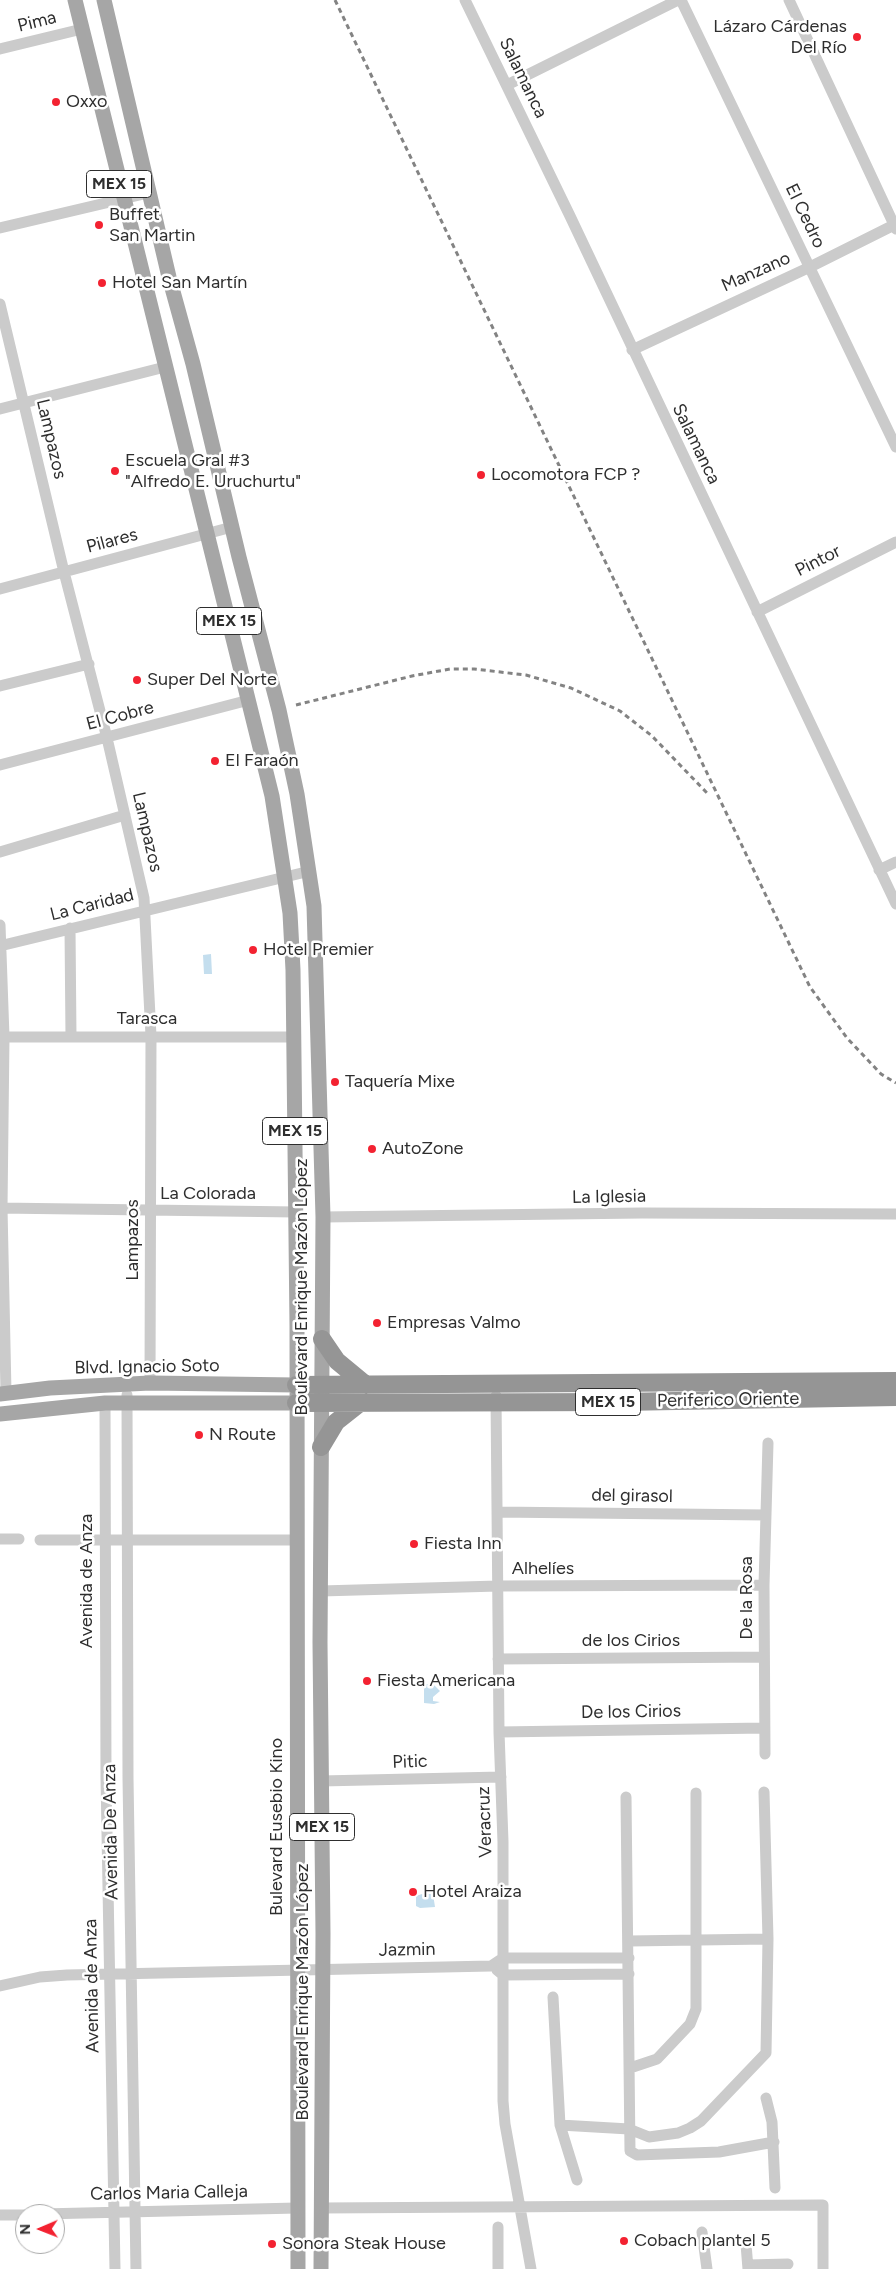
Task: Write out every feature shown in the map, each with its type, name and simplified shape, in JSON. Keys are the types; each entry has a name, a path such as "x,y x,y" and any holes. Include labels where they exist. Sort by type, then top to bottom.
{"highway":[{"path":"322,1339 337,1361 366,1385"},
{"name":"Periferico Oriente","path":"321,1394 366,1385 896,1381"},
{"path":"296,1394 321,1394"},
{"name":"Periferico Oriente","path":"321,1394 360,1403 621,1402 896,1397"},
{"path":"321,1447 336,1422 360,1403"}],"main road":[{"name":"Boulevard Enrique Mazón López","path":"75,0 272,796 290,914 293,970 296,1394"},
{"name":"Boulevard Enrique Mazón López","path":"104,0 148,192 280,710 310,871 317,954 323,1217 321,1394 323,1969 321,2269"},
{"name":"Blvd. Ignacio Soto","path":"2,1395 150,1383 296,1394"},
{"path":"127,1399 148,1394 150,1383"},
{"name":"Blvd. Ignacio Soto","path":"0,1414 127,1399 296,1394"},
{"name":"Bulevard Eusebio Kino","path":"296,1394 298,2269"}],"street":[{"name":"Salamanca","path":"465,0 896,904"},
{"path":"507,85 679,0"},
{"name":"El Cedro","path":"679,0 896,447"},
{"path":"789,0 895,227"},
{"name":"Pima","path":"0,49 82,29"},
{"path":"0,228 148,192"},
{"name":"Manzano","path":"632,350 895,227"},
{"name":"Lampazos","path":"0,304 64,572 107,738 142,884 146,910 151,1036 150,1383"},
{"path":"0,409 165,367"},
{"name":"Pilares","path":"0,588 232,527"},
{"name":"Pintor","path":"757,612 896,542"},
{"path":"0,686 89,664"},
{"name":"El Cobre","path":"0,765 249,700"},
{"path":"0,852 125,815"},
{"path":"879,870 896,862"},
{"name":"La Caridad","path":"1,946 310,871"},
{"path":"0,925 2,1037 2,1395"},
{"path":"70,928 71,1037"},
{"name":"Tarasca","path":"2,1037 294,1037"},
{"name":"La Colorada","path":"1,1208 151,1212 296,1212"},
{"name":"La Iglesia","path":"323,1217 642,1213 896,1214"},
{"name":"Veracruz","path":"496,1384 499,1732 504,1850 502,1958 505,2124 531,2269"},
{"name":"Avenida De Anza","path":"127,1399 130,1973 136,2269"},
{"name":"Avenida de Anza","path":"105,1403 106,1778 115,2269"},
{"name":"De la Rosa","path":"765,1754 764,1585 768,1443"},
{"path":"104,1476 126,1476"},
{"name":"del girasol","path":"497,1512 765,1515"},
{"path":"0,1539 19,1539"},
{"path":"40,1540 297,1540"},
{"name":"Alhelíes","path":"321,1591 498,1586 764,1585"},
{"name":"de los Cirios","path":"498,1659 764,1657"},
{"name":"De los Cirios","path":"499,1732 764,1728"},
{"name":"Pitic","path":"321,1781 501,1777"},
{"path":"106,1778 128,1778"},
{"path":"560,2125 629,2129 640,2135 658,2137 690,2128 701,2121 766,2053 768,1939 764,1792"},
{"path":"630,2068 657,2059 694,2017 696,2009 696,1793"},
{"path":"626,1797 630,2151 637,2155 727,2152 774,2142"},
{"path":"629,1941 768,1939"},
{"path":"629,1958 502,1958 491,1966 503,1975 629,1974"},
{"path":"588,1958 589,1974"},
{"name":"Jazmin","path":"0,1986 40,1977 130,1973 491,1966"},
{"path":"552,1997 560,2125 577,2180"},
{"path":"766,2098 771,2112 774,2142 774,2188"},
{"path":"321,2208 823,2205 823,2269"},
{"name":"Carlos Maria Calleja","path":"65,2213 297,2208"},
{"path":"0,2216 15,2215"},
{"path":"498,2228 498,2269"},
{"path":"702,2232 707,2269"},
{"path":"746,2244 748,2267 788,2264"}],"water":[{"path":"211,954 212,974 204,974 203,955"},
{"path":"424,1684 433,1684 440,1691 433,1697 433,1701 440,1702 434,1704 424,1703"},
{"path":"433,1894 435,1907 420,1908 416,1906 416,1896"}],"railway":[{"path":"335,0 810,987 847,1038 881,1074 896,1083"},
{"path":"296,705 412,676 450,669 474,669 526,675 571,688 620,711 652,736 708,794"}],"place":[{"name":"Lázaro Cárdenas Del Río","path":"857,37"},
{"name":"Oxxo","path":"56,102"},
{"name":"Buffet San Martin","path":"99,225"},
{"name":"Hotel San Martín","path":"102,283"},
{"name":"Escuela Gral #3 \"Alfredo E. Uruchurtu\"","path":"115,471"},
{"name":"Locomotora FCP ?","path":"481,475"},
{"name":"Super Del Norte","path":"137,680"},
{"name":"El Faraón","path":"215,761"},
{"name":"Hotel Premier","path":"253,950"},
{"name":"Taquería Mixe","path":"335,1082"},
{"name":"AutoZone","path":"372,1149"},
{"name":"Empresas Valmo","path":"377,1323"},
{"name":"N Route","path":"199,1435"},
{"name":"Fiesta Inn","path":"414,1544"},
{"name":"Fiesta Americana","path":"367,1681"},
{"name":"Hotel Araiza","path":"413,1892"},
{"name":"Cobach plantel 5","path":"624,2241"},
{"name":"Sonora Steak House","path":"272,2244"}]}
